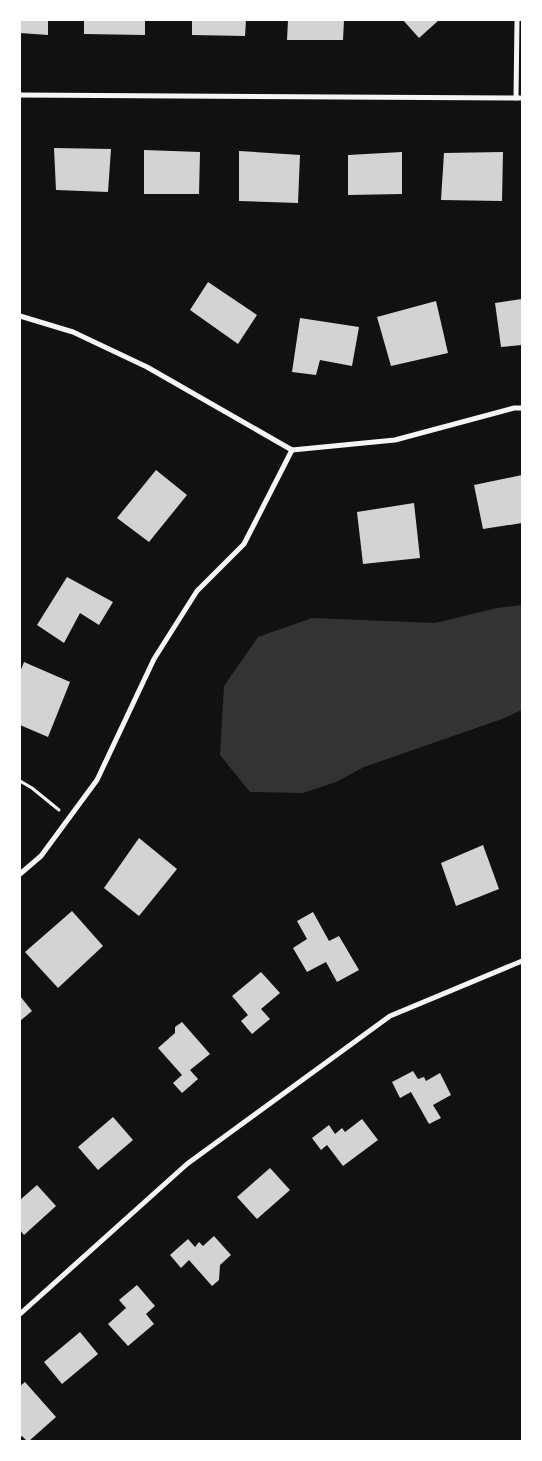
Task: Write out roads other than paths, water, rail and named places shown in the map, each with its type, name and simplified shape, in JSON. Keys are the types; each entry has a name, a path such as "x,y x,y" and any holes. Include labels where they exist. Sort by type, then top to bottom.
{"street":[{"path":"20,95 519,98 517,20"},
{"path":"20,316 73,332 147,368 292,450 395,440 514,408 522,408"},
{"path":"20,874 41,856 97,780 154,659 197,591 244,544 292,450"},
{"path":"20,1314 187,1164 390,1016 522,961"}]}
